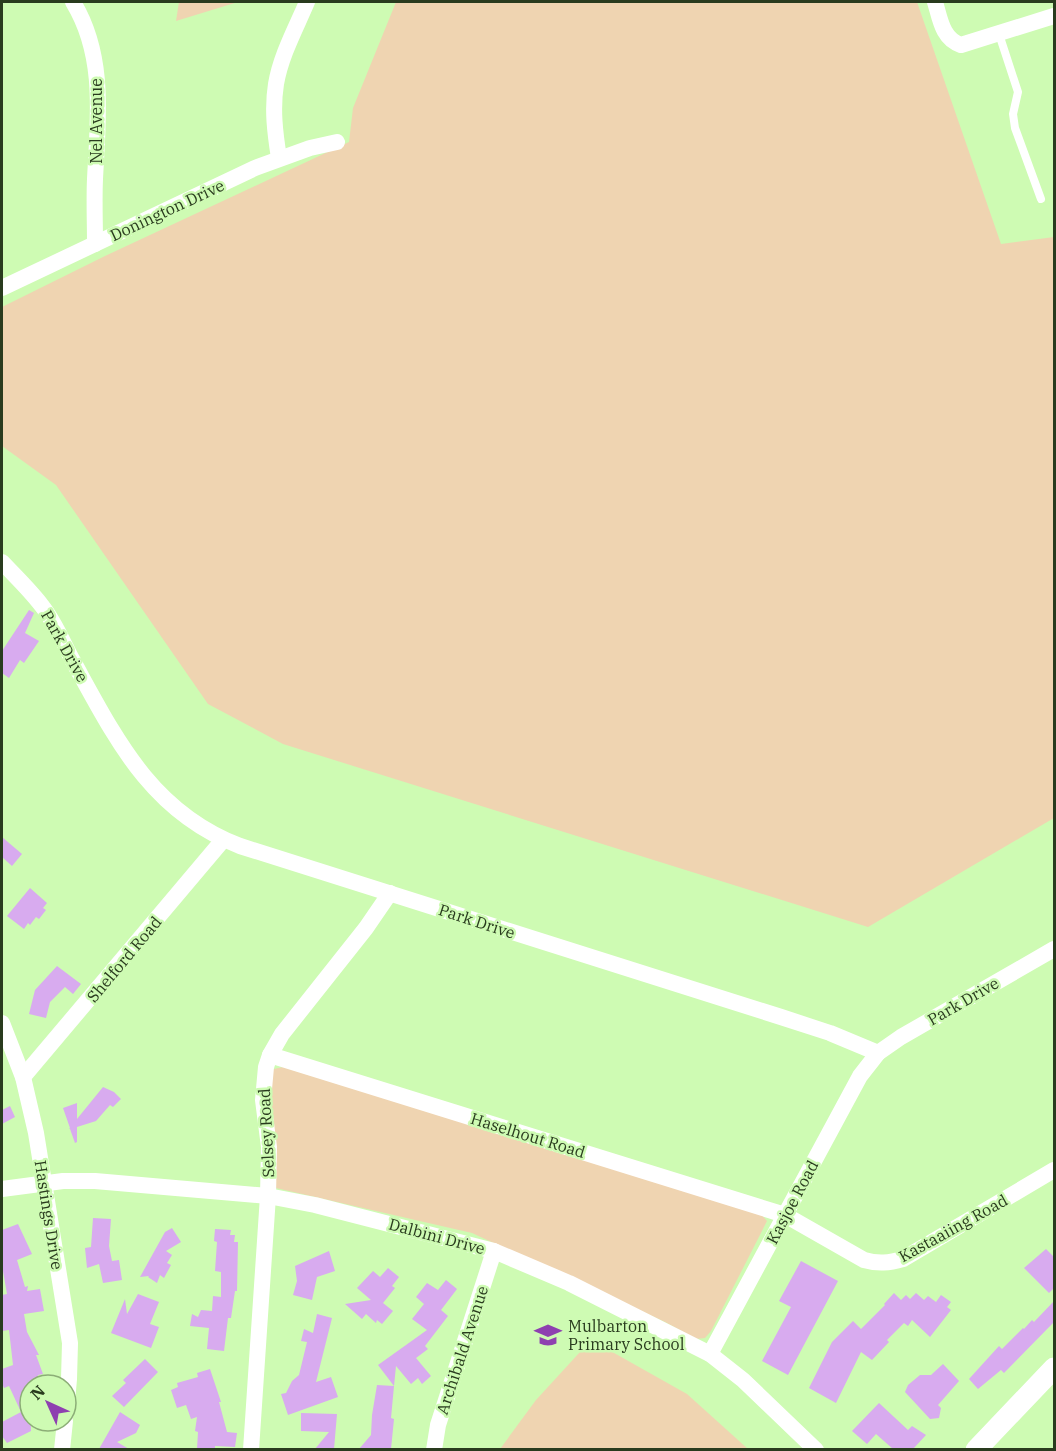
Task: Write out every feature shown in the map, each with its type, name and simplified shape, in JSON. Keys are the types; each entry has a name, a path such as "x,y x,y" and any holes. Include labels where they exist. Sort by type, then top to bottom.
{"street":[{"name":"Nel Avenue","path":"73,2 82,16 90,40 98,83 96,244"},
{"path":"279,158 274,123 276,83 285,54 308,2"},
{"path":"935,2 948,36 958,44 999,34 1054,16"},
{"name":"Donington Drive","path":"2,288 279,158 337,142"},
{"name":"Park Drive","path":"2,562 47,613 124,752 144,778 172,806 203,829 223,840 801,1023 878,1053 901,1036 1054,949"},
{"name":"Shelford Road","path":"23,1077 223,840"},
{"name":"Selsey Road","path":"251,1449 268,1196 269,1147 263,1088 270,1055 282,1034 366,928 390,893"},
{"name":"Hastings Drive","path":"2,1023 23,1077 31,1108 70,1343 69,1373"},
{"name":"Kasjoe Road","path":"710,1354 860,1076 878,1053"},
{"name":"Haselhout Road","path":"270,1055 785,1215"},
{"name":"Kastaaiing Road","path":"785,1215 864,1260 893,1262 903,1259 1054,1170"},
{"name":"Dalbini Drive","path":"2,1189 44,1183 95,1181 268,1196 315,1205 494,1251 569,1283 710,1354 743,1380 816,1449"},
{"name":"Archibald Avenue","path":"434,1449 440,1417 494,1251"},
{"path":"976,1449 1054,1368"},
{"path":"62,1449 64,1433"}],"lane":[{"path":"999,34 1018,92 1013,114 1015,128 1041,199"}],"shaded area":[{"path":"179,2 238,2 176,21"},
{"path":"396,2 917,2 1001,244 1054,237 1054,818 868,927 283,744 208,704 56,485 2,446 2,307 105,256 349,142 353,108"},
{"path":"283,1067 761,1214 767,1221 711,1331 705,1338 696,1339 665,1322 472,1233 276,1188 269,1075 274,1069"},
{"path":"591,1340 687,1394 748,1449 500,1449 536,1400"}],"building":[{"path":"29,610 34,613 25,633 39,641 24,663 20,660 9,678 2,673 2,651"},
{"path":"2,837 22,854 12,866 2,857"},
{"path":"30,888 47,903 43,908 46,910 39,919 36,917 24,929 7,916"},
{"path":"57,966 81,984 73,994 65,987 50,1002 46,1018 29,1014 35,990"},
{"path":"103,1087 114,1092 121,1099 113,1107 110,1105 96,1121 77,1127 77,1142 75,1143 63,1108 77,1103 77,1119"},
{"path":"10,1106 15,1117 2,1124 2,1110"},
{"path":"93,1218 111,1219 109,1246 112,1261 119,1260 122,1280 103,1283 99,1264 87,1268 85,1248 91,1247"},
{"path":"18,1224 32,1254 17,1260 25,1287 28,1286 27,1291 40,1289 44,1311 24,1314 27,1332 39,1355 36,1355 43,1373 18,1373 18,1406 9,1386 4,1388 2,1383 2,1369 13,1365 9,1330 2,1331 2,1295 7,1294 2,1272 2,1230"},
{"path":"172,1228 181,1242 166,1251 172,1255 167,1263 171,1265 164,1278 160,1275 157,1283 149,1276 140,1277 165,1232"},
{"path":"215,1229 231,1230 230,1235 235,1235 234,1242 238,1242 237,1291 235,1291 231,1318 228,1318 224,1351 207,1349 209,1328 190,1326 192,1314 198,1317 201,1310 212,1311 213,1296 221,1297 221,1272 215,1271 217,1242 214,1241"},
{"path":"1046,1249 1054,1257 1054,1288 1049,1293 1024,1268"},
{"path":"329,1251 335,1271 317,1277 312,1300 293,1295 297,1281 295,1266"},
{"path":"801,1261 838,1281 788,1375 762,1361 791,1307 779,1301"},
{"path":"388,1268 399,1277 392,1286 395,1288 383,1303 393,1311 382,1324 377,1320 376,1323 366,1314 362,1319 345,1304 371,1300 357,1288 373,1271 380,1277"},
{"path":"446,1280 457,1289 441,1310 448,1316 425,1346 428,1349 416,1358 431,1376 422,1384 418,1378 411,1384 396,1366 394,1386 378,1365 427,1330 412,1319 424,1304 416,1297 427,1283 438,1290"},
{"path":"894,1293 901,1300 906,1295 910,1299 916,1293 924,1300 928,1296 936,1302 941,1295 951,1302 947,1307 951,1310 930,1337 912,1320 908,1326 904,1323 887,1340 889,1342 872,1360 861,1352 836,1403 809,1388 832,1342 853,1321 861,1329"},
{"path":"138,1294 159,1302 150,1324 159,1327 151,1348 111,1333 125,1299 127,1314"},
{"path":"1054,1301 1054,1322 1004,1373 1001,1370 978,1389 969,1379 999,1346 1002,1349 1032,1320 1034,1322"},
{"path":"317,1314 332,1318 316,1382 331,1377 338,1397 288,1415 281,1394 286,1393 292,1381 299,1375 307,1342 301,1341 304,1329 313,1333"},
{"path":"145,1359 158,1372 124,1407 112,1396 126,1383 123,1380"},
{"path":"943,1364 959,1381 938,1405 941,1408 939,1418 930,1419 905,1392 908,1385 920,1375 931,1375"},
{"path":"210,1369 221,1402 219,1402 227,1432 237,1433 235,1447 215,1446 215,1449 197,1449 198,1432 195,1431 197,1417 191,1419 186,1405 177,1408 171,1390 178,1387 177,1383 198,1377 197,1373"},
{"path":"377,1385 394,1386 391,1449 359,1449 371,1435"},
{"path":"879,1403 908,1430 912,1426 926,1435 913,1449 893,1449 876,1434 867,1444 852,1431"},
{"path":"120,1412 140,1425 136,1433 117,1442 129,1449 99,1449"},
{"path":"301,1413 337,1414 334,1449 315,1449 329,1432 301,1431"},
{"path":"18,1414 18,1433 27,1433 7,1443 2,1436 2,1422"}],"place":[{"name":"Mulbarton Primary School","path":"548,1335"}]}
